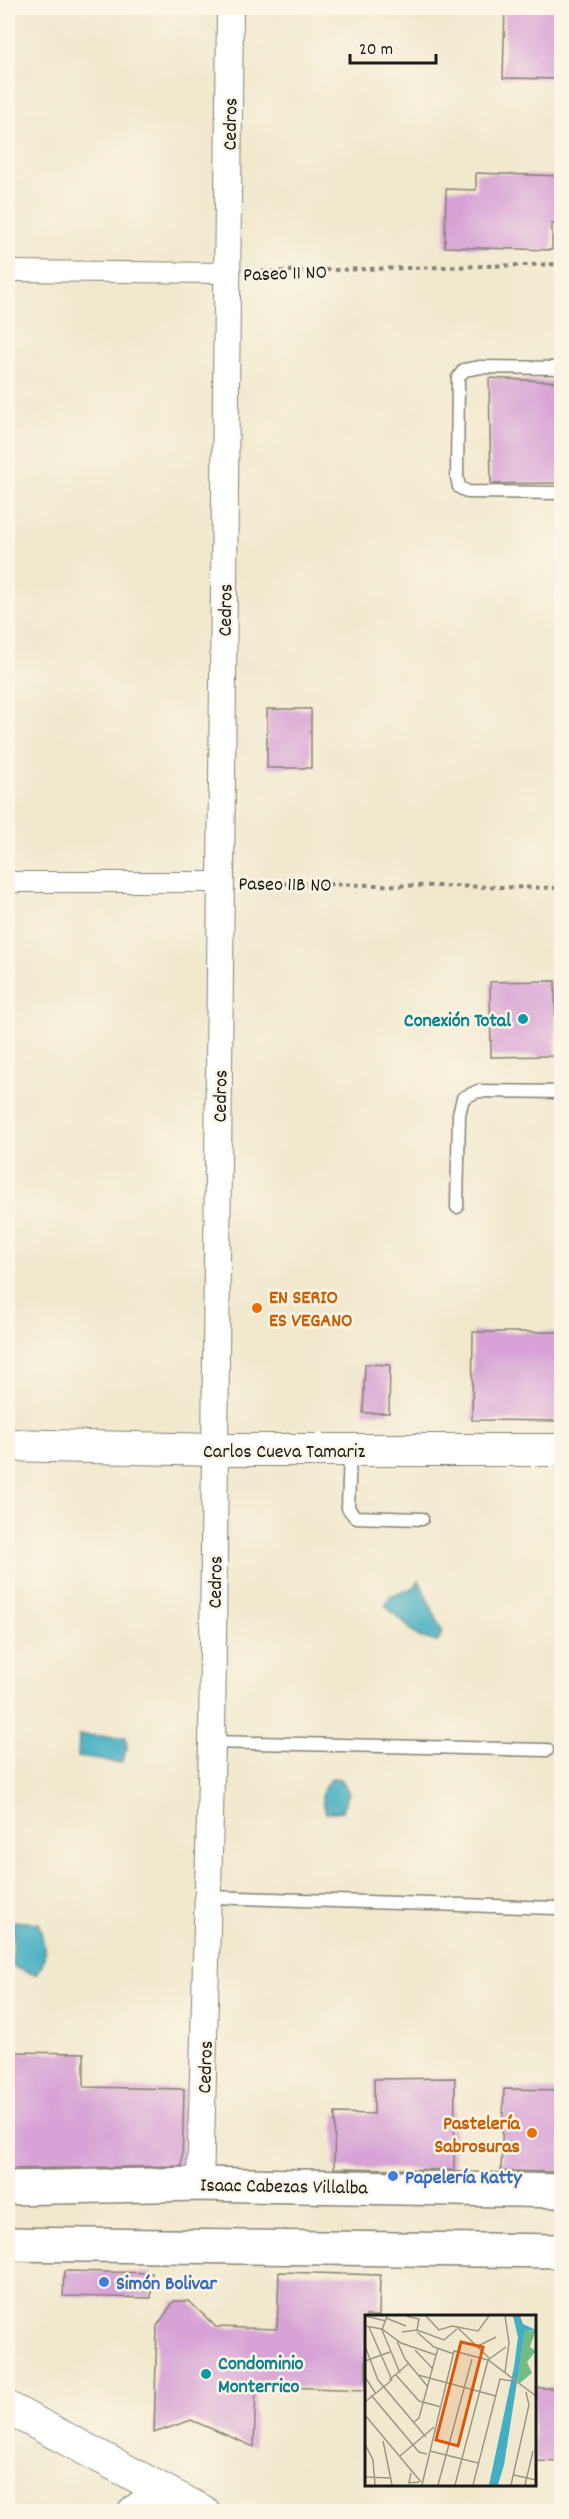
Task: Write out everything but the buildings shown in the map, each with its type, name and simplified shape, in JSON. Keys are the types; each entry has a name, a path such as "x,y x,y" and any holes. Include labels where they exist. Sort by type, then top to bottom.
{"main road":[{"name":"Isaac Cabezas Villalba","path":"8,2188 200,2184 561,2191"},
{"path":"8,2244 561,2251"}],"street":[{"name":"Cedros","path":"200,2184 212,1742 230,8"},
{"name":"Paseo 11 NO","path":"8,271 227,273"},
{"name":"Paseo 11B NO","path":"8,882 221,882"},
{"name":"Carlos Cueva Tamariz","path":"8,1445 216,1450 561,1450"},
{"path":"8,2408 204,2511"},
{"path":"130,2511 158,2488"}],"lane":[{"path":"561,368 481,367 464,370 458,378 457,477 459,487 468,492 561,493"},
{"path":"457,1207 459,1114 463,1098 478,1091 561,1092"},
{"path":"350,1450 348,1508 356,1517 422,1519"},
{"path":"212,1742 547,1750"},
{"path":"208,1897 555,1908"}],"path":[{"name":"Paseo 11 NO","path":"227,273 561,264"},
{"name":"Paseo 11B NO","path":"221,882 561,888"}],"water":[{"path":"419,1580 442,1631 438,1642 419,1637 385,1605 390,1596 415,1587"},
{"path":"79,1735 126,1737 127,1749 121,1763 78,1757"},
{"path":"332,1778 341,1779 349,1793 342,1811 326,1813 322,1803 322,1794"},
{"path":"13,1921 39,1923 44,1943 44,1955 37,1974 13,1967"}],"place":[{"name":"Conexión Total","path":"523,1019"},
{"name":"EN SERIO ES VEGANO","path":"257,1308"},
{"name":"Pastelería Sabrosuras","path":"532,2133"},
{"name":"Papelería Katty","path":"393,2176"},
{"name":"Simón Bolivar","path":"104,2282"},
{"name":"Condominio Monterrico","path":"206,2374"}]}
